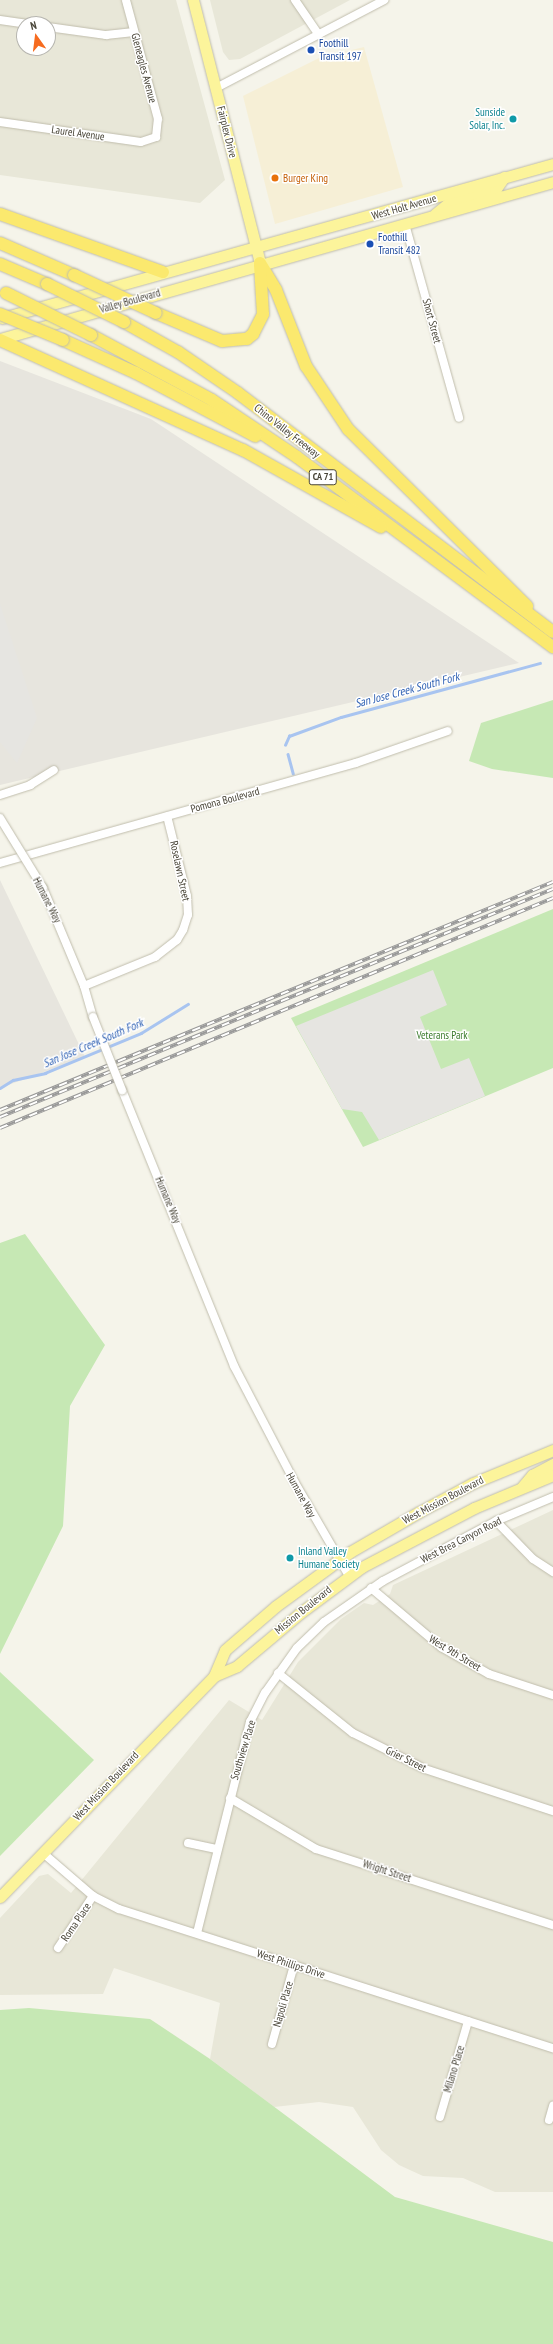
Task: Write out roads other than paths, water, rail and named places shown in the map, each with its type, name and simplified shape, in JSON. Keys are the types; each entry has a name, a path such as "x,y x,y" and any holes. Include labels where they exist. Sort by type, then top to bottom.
{"highway":[{"path":"0,214 163,272"},
{"path":"0,243 222,342 247,339 253,334 263,314 260,263"},
{"path":"260,263 276,290 306,366 348,429 548,629"},
{"name":"Chino Valley Freeway","path":"0,264 47,284 124,322 178,352 238,393 548,629"},
{"name":"Chino Valley Freeway","path":"3,292 91,335 212,400 297,457 553,647"},
{"path":"0,314 63,340 136,373 297,457"},
{"path":"0,340 243,450 437,560"}],"main road":[{"name":"Fairplex Drive","path":"193,0 260,263"},
{"name":"West Holt Avenue","path":"255,248 553,164"},
{"path":"432,216 450,202 495,190 504,177"},
{"name":"West Holt Avenue","path":"260,263 553,182"},
{"name":"Valley Boulevard","path":"0,319 163,272 255,248"},
{"name":"Valley Boulevard","path":"0,340 260,263"},
{"name":"West Mission Boulevard","path":"338,1560 447,1496 553,1450"},
{"path":"522,1488 532,1475 553,1464"},
{"name":"Mission Boulevard","path":"214,1676 237,1666 349,1576 474,1508 553,1475"},
{"name":"Mission Boulevard","path":"214,1676 224,1650 276,1606 338,1560"},
{"name":"West Mission Boulevard","path":"0,1897 214,1676"}],"street":[{"name":"Gleneagles Avenue","path":"126,0 158,119 156,137"},
{"path":"295,0 319,35"},
{"path":"216,88 384,0"},
{"path":"0,20 16,22"},
{"path":"56,28 106,35 134,32"},
{"name":"Laurel Avenue","path":"0,122 140,142 156,137"},
{"name":"Short Street","path":"405,224 459,418"},
{"name":"Pomona Boulevard","path":"0,863 356,763 448,731"},
{"path":"0,795 30,785 54,770"},
{"name":"Roselawn Street","path":"84,986 155,957 177,940 183,930 188,915 187,896 167,816"},
{"name":"Humane Way","path":"0,818 42,888 84,986 93,1017 234,1366 338,1560 349,1576"},
{"name":"West Brea Canyon Road","path":"371,1588 496,1521 553,1497"},
{"path":"496,1521 533,1559 553,1572"},
{"name":"Southview Place","path":"197,1933 250,1722 278,1673 324,1622 371,1588"},
{"name":"West 9th Street","path":"371,1588 441,1647 489,1674 553,1695"},
{"name":"Grier Street","path":"278,1673 353,1733 425,1769 553,1811"},
{"name":"Wright Street","path":"230,1798 316,1849 553,1925"},
{"path":"188,1843 217,1849"},
{"name":"West Phillips Drive","path":"43,1853 93,1896 119,1909 553,2048"},
{"name":"Roma Place","path":"58,1948 93,1896"},
{"name":"Napoli Place","path":"272,2044 294,1965"},
{"name":"Milano Place","path":"440,2117 468,2021"},
{"path":"549,2120 553,2106"}],"waterway":[{"name":"San Jose Creek South Fork","path":"285,745 289,736 341,717 540,663"},
{"name":"San Jose Creek South Fork","path":"288,754 293,773"},
{"name":"San Jose Creek South Fork","path":"0,1088 13,1080 45,1073 141,1033 188,1004"}],"railway":[{"path":"0,1110 553,882"},
{"path":"0,1117 553,889"},
{"path":"0,1128 553,898"}],"place":[{"name":"Foothill Transit 197","path":"311,50"},
{"name":"Sunside Solar, Inc.","path":"513,119"},
{"name":"Burger King","path":"275,178"},
{"name":"Foothill Transit 482","path":"370,244"},
{"name":"Inland Valley Humane Society","path":"290,1558"}],"park label":[{"name":"Veterans Park","path":"442,1035"}]}
